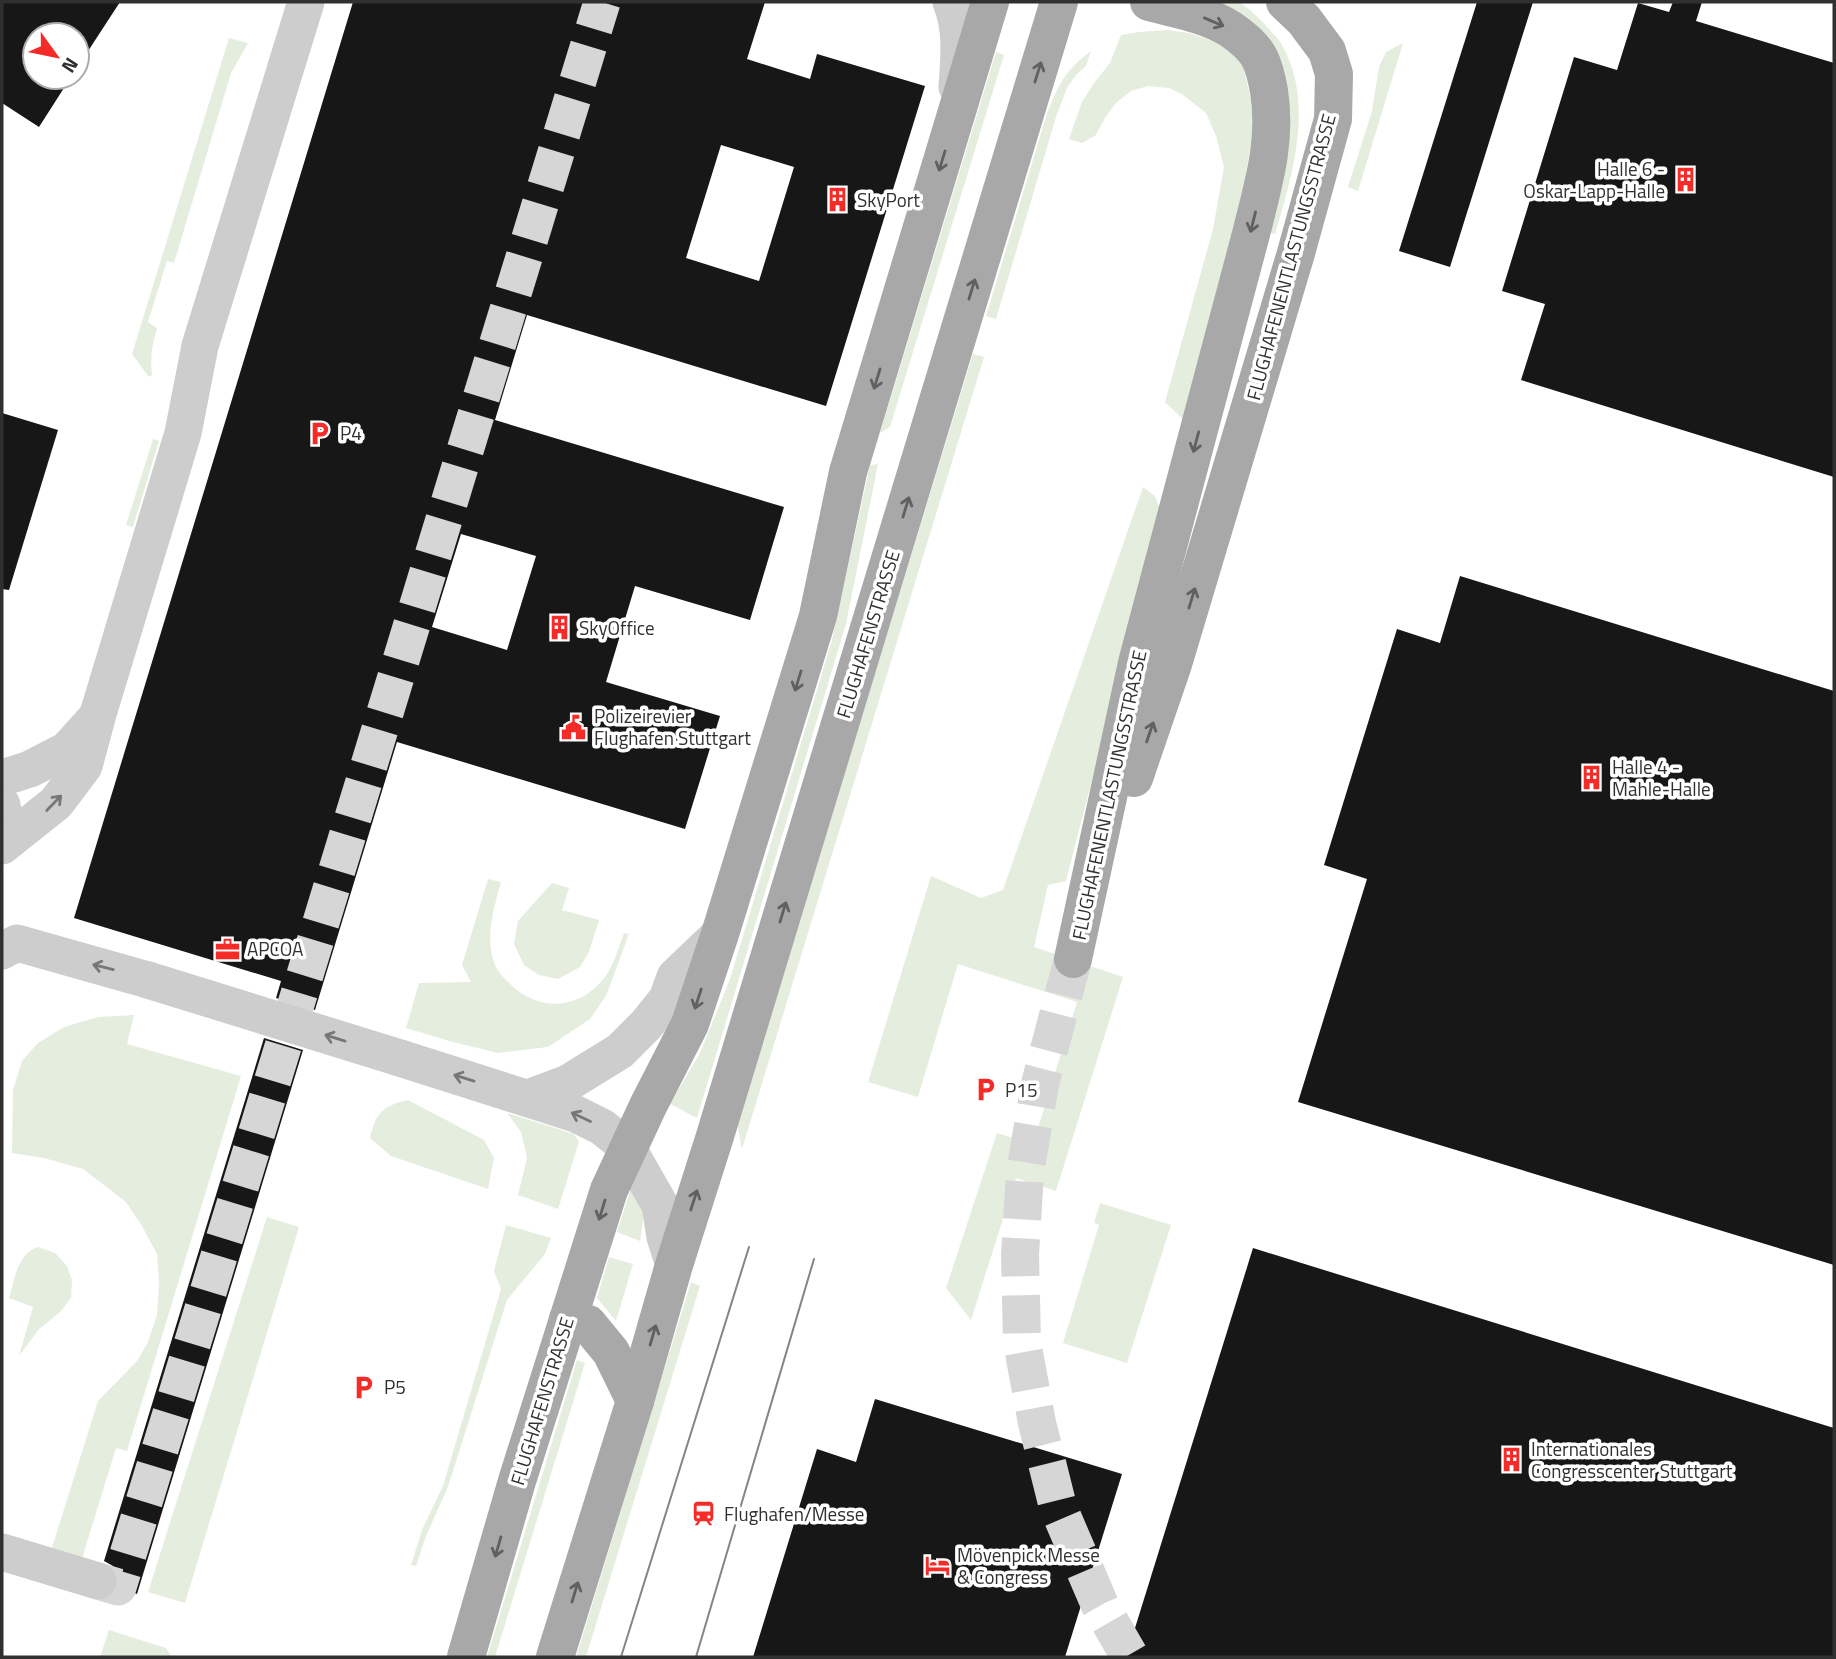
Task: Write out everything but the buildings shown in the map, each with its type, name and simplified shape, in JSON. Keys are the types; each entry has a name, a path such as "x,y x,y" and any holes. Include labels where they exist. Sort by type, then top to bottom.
{"main road":[{"name":"FLUGHAFENSTRASSE","path":"466,1657 517,1481 609,1190 627,1147 690,1024 720,934 818,616 848,472 990,2"},
{"name":"FLUGHAFENSTRASSE","path":"555,1657 1059,2"},
{"name":"FLUGHAFENENTLASTUNGSSTRASSE","path":"1149,2 1211,19 1230,29 1247,43 1260,58 1267,79 1272,108 1272,137 1251,234 1138,663 1073,959 1173,664 1296,253 1333,119 1334,74 1327,51 1304,20 1285,2"},
{"path":"1324,2 1328,15 1327,51"},
{"path":"568,1319 588,1324 611,1352 635,1401"}],"street":[{"path":"2,846 56,803 84,766 183,433 200,346 306,2"},
{"path":"280,82 310,46 324,2"},
{"path":"951,2 956,13 960,46 955,115"},
{"path":"2,778 30,769 67,750 97,717"},
{"path":"2,805 5,822 2,839"},
{"path":"528,1098 568,1083 620,1051 667,999 675,977 720,934"},
{"path":"2,951 17,943 59,954 576,1114 602,1127 627,1147 660,1205 665,1237 674,1265"},
{"path":"2,978 59,954"},
{"path":"2,1552 98,1581"}],"green space":[{"path":"1214,2 1236,2 1249,9 1282,45 1292,67 1299,115 1297,140 1288,188 1275,234 1267,232 1287,151"},
{"path":"1168,30 1210,40 1228,50 1243,66 1251,100 1253,132 1244,186 1183,419 1165,402 1213,229 1224,167 1216,136 1206,113 1183,95 1169,88 1148,86 1131,91 1116,103 1096,135 1082,143 1069,139 1082,102 1110,63 1121,35"},
{"path":"229,38 248,43 231,73 174,263 167,261 148,322 157,328 152,351 152,375 149,377 132,354"},
{"path":"1403,43 1358,191 1348,187 1372,111 1379,67 1386,52"},
{"path":"1091,51 1086,66 1067,88 1056,117 996,319 986,316 1047,113 1064,78"},
{"path":"996,52 1004,55 890,427 880,433"},
{"path":"973,354 984,357 742,1149 737,1123"},
{"path":"153,439 159,441 133,527 126,525"},
{"path":"878,464 846,624 697,1118 670,1104 700,1053 730,979 832,640 870,465"},
{"path":"1143,487 1155,496 1161,512 1066,881 1048,885 1034,947 1123,977 1056,1191 1016,1178 971,1320 946,1288 997,1133 1033,1144 1077,1002 958,964 918,1097 868,1082 931,876 981,898 1003,890"},
{"path":"488,879 501,882 490,932 494,962 518,991 540,1002 551,1004 572,1001 592,990 609,971 624,933 629,934 606,996 590,1019 548,1047 498,1053 406,1028 419,983 471,982 462,965"},
{"path":"552,883 569,888 562,910 599,920 589,952 580,967 558,979 539,975 524,965 514,944 518,921"},
{"path":"134,1015 127,1044 241,1076 127,1451 116,1448 81,1562 50,1554 98,1401 137,1361 148,1342 157,1315 157,1254 126,1202 83,1169 44,1158 12,1153 13,1090 22,1061 38,1043 64,1027 98,1017"},
{"path":"408,1100 484,1140 494,1158 488,1189 391,1156 370,1138 375,1122 386,1108"},
{"path":"507,1113 574,1134 579,1142 558,1209 518,1195 527,1158 521,1132"},
{"path":"637,1190 644,1213 640,1241 617,1232 630,1191"},
{"path":"1100,1203 1171,1225 1127,1363 1063,1343 1099,1225 1094,1223"},
{"path":"267,1217 299,1227 185,1603 148,1592"},
{"path":"506,1225 551,1238 545,1254 507,1300 448,1487 416,1566 411,1565 422,1530 443,1486 501,1289 494,1271"},
{"path":"38,1247 55,1253 67,1266 72,1280 71,1298 60,1312 39,1329 19,1356 33,1307 9,1298 21,1261 31,1250"},
{"path":"609,1257 633,1264 616,1321 597,1298"},
{"path":"691,1282 700,1286 586,1657 578,1657 577,1654"},
{"path":"577,1360 585,1363 495,1657 487,1657"},
{"path":"109,1630 166,1648 172,1657 100,1657"}],"tunnel":[{"path":"98,1581 118,1587 602,2"},
{"path":"1073,959 1040,1084 1025,1173 1020,1254 1022,1342 1037,1423 1058,1507 1100,1605 1130,1657"}],"tram line":[{"path":"621,1657 749,1247"},
{"path":"696,1657 814,1259"}],"place":[{"name":"Halle 6 - Oskar-Lapp-Halle","path":"1685,180"},
{"name":"SkyPort","path":"837,200"},
{"name":"P4","path":"320,433"},
{"name":"SkyOffice","path":"559,628"},
{"name":"Polizeirevier Flughafen Stuttgart","path":"574,727"},
{"name":"Halle 4 - Mahle-Halle","path":"1592,778"},
{"name":"APCOA","path":"227,949"},
{"name":"P15","path":"985,1090"},
{"name":"P5","path":"364,1387"},
{"name":"Internationales Congresscenter Stuttgart","path":"1511,1460"},
{"name":"Flughafen/Messe","path":"704,1514"},
{"name":"Mövenpick Messe & Congress","path":"937,1566"}]}
